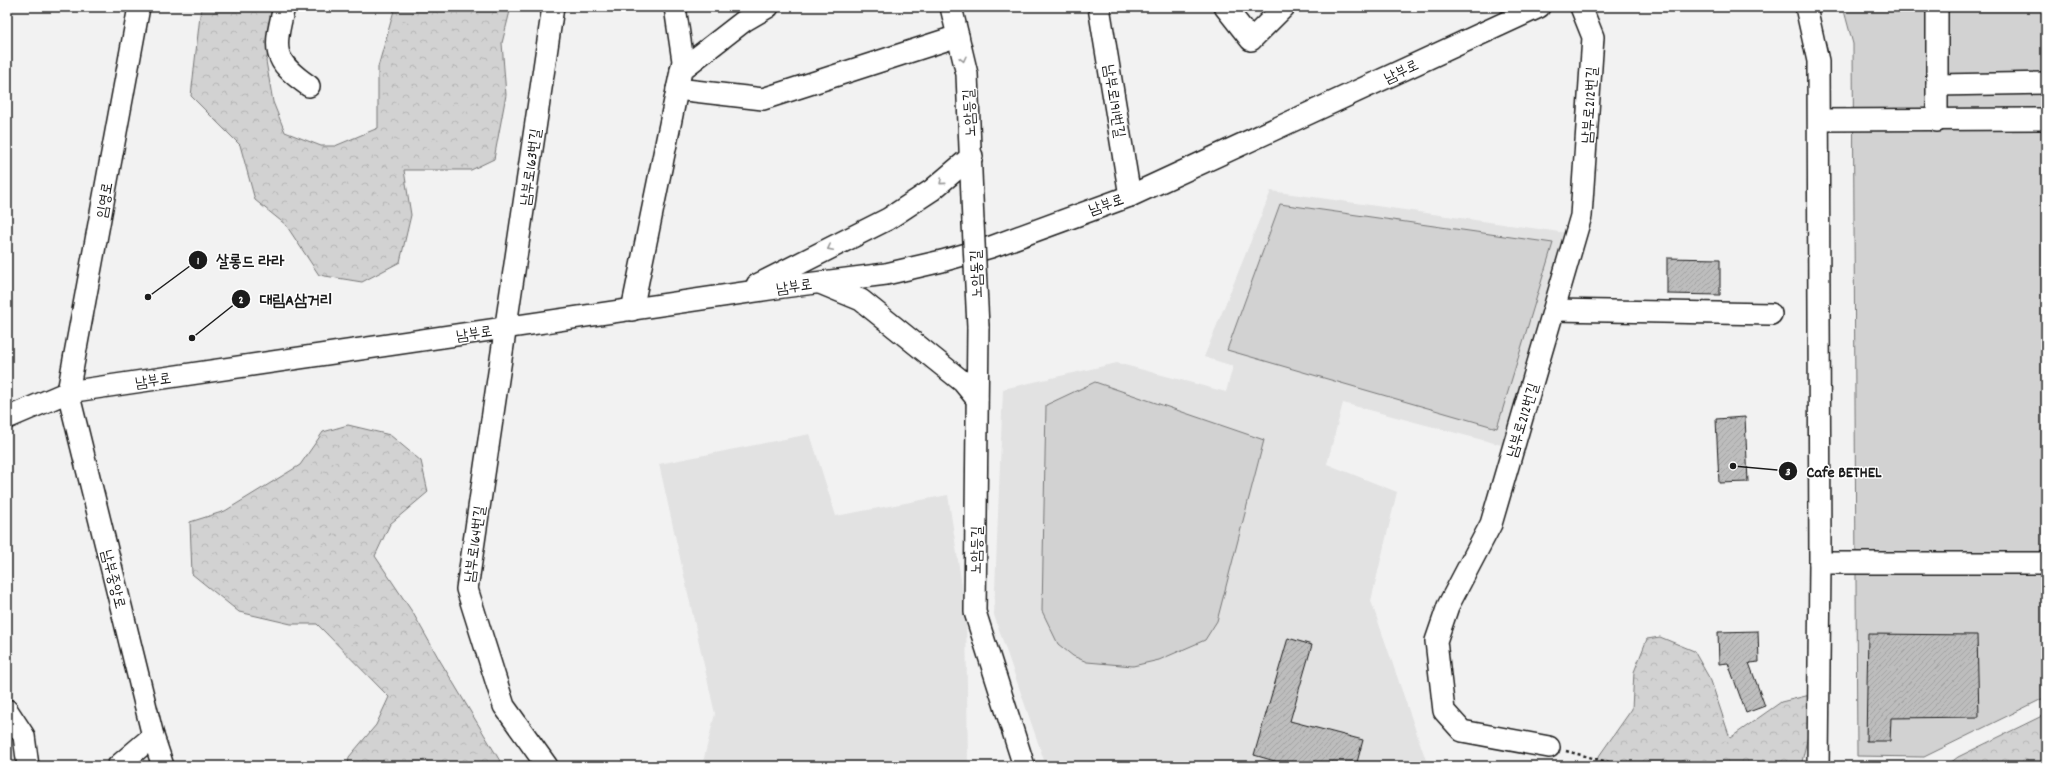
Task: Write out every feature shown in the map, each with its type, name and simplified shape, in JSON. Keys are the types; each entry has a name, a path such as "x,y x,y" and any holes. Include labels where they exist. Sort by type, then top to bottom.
{"street":[{"name":"임영로","path":"68,392 140,7"},
{"path":"284,7 278,33 277,49 281,63 291,74 309,86"},
{"name":"남부로163번길","path":"507,328 553,7"},
{"path":"632,310 683,61 675,7"},
{"path":"679,80 744,21 768,7"},
{"name":"노암등길","path":"951,7 967,74 972,156 973,222"},
{"name":"남부로191번길","path":"1099,7 1130,196"},
{"path":"1225,7 1251,40 1284,7"},
{"name":"남부로","path":"7,418 68,392 819,282 886,274 942,261 991,247 1130,196 1540,7"},
{"name":"남부로212번길","path":"1548,747 1462,732 1444,711 1436,640 1448,606 1492,524 1581,216 1593,37 1581,7"},
{"path":"1806,7 1818,61 1820,563 1818,766"},
{"path":"1937,7 1938,121"},
{"path":"679,80 763,99 958,36"},
{"path":"1937,85 2046,82"},
{"path":"1818,120 2046,120"},
{"path":"739,294 888,219 932,190 972,156"},
{"name":"노암동길","path":"973,222 978,327"},
{"path":"819,282 861,300 963,382 977,399"},
{"path":"1555,310 1771,314"},
{"name":"노암등길","path":"978,327 975,612 1024,766"},
{"name":"남부로164번길","path":"507,328 467,589 504,706 547,766"},
{"name":"남부중앙로","path":"68,392 153,736 163,766"},
{"path":"1820,563 2046,563"},
{"path":"7,710 24,736 28,766"},
{"path":"118,766 153,736"}],"path":[{"path":"1548,747 1623,766"}],"shaded area":[{"path":"1271,191 1567,233 1509,447 1343,403 1327,464 1397,492 1371,601 1428,766 1046,766 994,615 1003,389 1117,363 1226,392 1233,366 1204,357"},
{"path":"810,434 836,516 948,495 966,612 968,766 702,766 715,714 659,464"}],"green space":[{"path":"201,7 279,7 266,61 273,102 285,132 321,146 335,146 378,128 378,67 395,7 511,7 502,43 506,95 494,159 471,170 404,170 411,215 400,262 362,282 319,275 286,225 255,200 240,145 191,96"},
{"path":"1843,7 2046,7 2046,697 1924,757 1857,756 1853,44"},
{"path":"1280,204 1553,243 1497,428 1227,350"},
{"path":"1095,382 1264,440 1217,621 1205,640 1159,660 1133,666 1087,662 1073,656 1058,644 1042,611 1046,405"},
{"path":"348,425 390,435 421,461 428,492 390,524 375,556 413,613 503,766 348,766 349,757 376,725 389,697 317,624 291,624 239,612 192,574 190,522 225,511 300,465 323,432"},
{"path":"1660,637 1694,651 1711,681 1730,738 1781,702 1810,695 1809,731 1801,766 1592,766 1632,709 1634,672 1647,639"},
{"path":"2046,714 2046,766 1946,766 1958,757"}],"building":[{"path":"1667,258 1720,259 1720,295 1667,294"},
{"path":"1745,417 1748,482 1719,483 1716,419"},
{"path":"1758,631 1759,662 1749,663 1765,706 1746,713 1728,663 1719,664 1718,632"},
{"path":"1868,634 1977,635 1979,717 1891,718 1890,741 1866,741"},
{"path":"1288,638 1312,645 1290,721 1363,740 1356,766 1292,766 1254,755"}],"place":[{"name":"살롱드 라라","path":"148,297"},
{"name":"대림A삼거리","path":"192,338"},
{"name":"Cafe BETHEL","path":"1733,466"}]}
